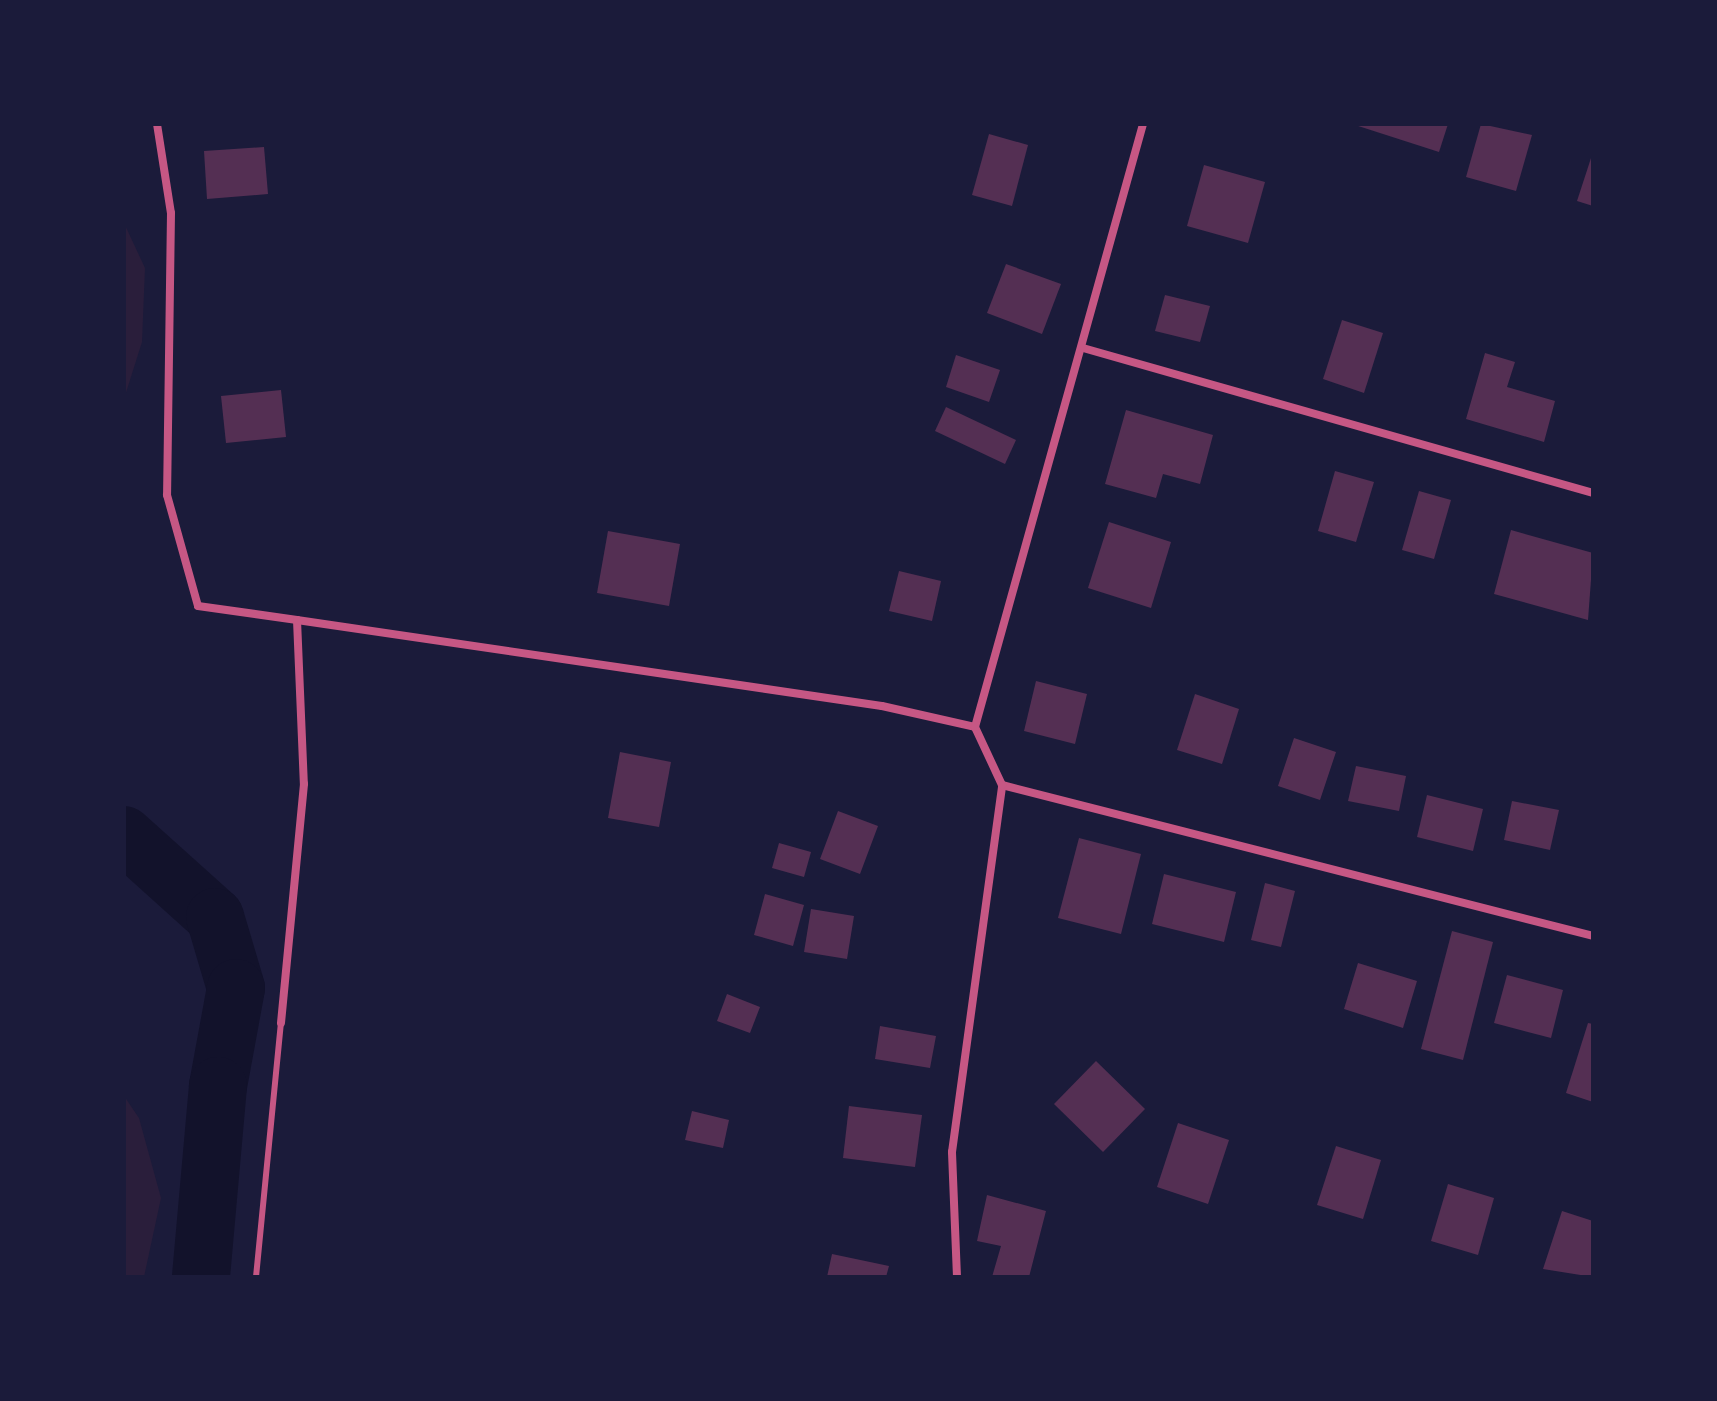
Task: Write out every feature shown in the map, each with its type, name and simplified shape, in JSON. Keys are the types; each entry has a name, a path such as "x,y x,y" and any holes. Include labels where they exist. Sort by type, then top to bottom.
{"street":[{"path":"157,124 171,213 167,495 198,606 975,727"},
{"path":"957,1277 952,1152 1002,785 975,727 1143,124"},
{"path":"1083,348 1593,493"},
{"path":"281,1023 304,784 297,620"},
{"path":"1002,785 1593,936"}],"lane":[{"path":"256,1277 281,1023"}],"shaded area":[{"path":"124,223 145,268 142,342 124,399"},
{"path":"124,1096 139,1118 161,1198 144,1277 124,1277"}],"building":[{"path":"1352,124 1448,124 1439,152"},
{"path":"1481,124 1532,135 1516,191 1466,177"},
{"path":"989,134 1028,145 1012,206 972,195"},
{"path":"264,147 268,194 207,199 204,151"},
{"path":"1593,155 1593,206 1577,201"},
{"path":"1204,165 1265,182 1248,243 1187,226"},
{"path":"1006,264 1061,284 1042,334 987,313"},
{"path":"1165,295 1210,306 1200,342 1155,331"},
{"path":"1342,320 1383,333 1364,393 1323,379"},
{"path":"1485,353 1515,362 1507,387 1555,401 1544,442 1466,419"},
{"path":"956,355 1000,370 989,402 946,387"},
{"path":"281,390 286,437 226,443 221,396"},
{"path":"946,407 1016,440 1005,464 935,431"},
{"path":"1126,410 1213,435 1200,484 1163,474 1156,498 1105,484"},
{"path":"1335,471 1374,482 1356,542 1318,531"},
{"path":"1419,491 1451,500 1434,559 1402,550"},
{"path":"1109,522 1171,542 1151,608 1088,588"},
{"path":"1511,530 1593,553 1588,620 1494,594"},
{"path":"608,531 680,544 669,606 597,593"},
{"path":"899,571 941,581 932,621 889,611"},
{"path":"1036,681 1087,694 1075,744 1024,731"},
{"path":"1195,694 1239,709 1222,764 1177,750"},
{"path":"1294,738 1336,752 1320,800 1278,786"},
{"path":"620,752 671,762 659,827 608,818"},
{"path":"1356,766 1406,776 1399,811 1348,801"},
{"path":"1427,795 1483,809 1473,851 1417,837"},
{"path":"1512,801 1559,810 1550,850 1504,840"},
{"path":"838,811 878,826 860,874 820,859"},
{"path":"1079,838 1141,854 1121,934 1058,918"},
{"path":"779,843 811,852 804,877 772,868"},
{"path":"1164,874 1236,892 1224,942 1152,924"},
{"path":"1265,883 1295,891 1281,947 1251,940"},
{"path":"765,894 804,905 793,946 754,935"},
{"path":"811,909 854,916 847,959 804,952"},
{"path":"1452,931 1493,942 1463,1060 1421,1049"},
{"path":"1358,963 1417,981 1403,1028 1344,1009"},
{"path":"1507,975 1563,990 1551,1038 1494,1023"},
{"path":"727,994 760,1007 750,1033 717,1021"},
{"path":"1588,1023 1593,1024 1593,1102 1566,1093"},
{"path":"880,1026 936,1036 930,1068 875,1059"},
{"path":"1096,1061 1145,1109 1103,1152 1054,1104"},
{"path":"849,1106 922,1115 915,1167 843,1158"},
{"path":"692,1111 729,1120 723,1148 685,1140"},
{"path":"1178,1123 1229,1140 1208,1204 1157,1187"},
{"path":"1336,1146 1381,1160 1363,1219 1317,1205"},
{"path":"1448,1184 1494,1198 1478,1255 1431,1241"},
{"path":"987,1195 1046,1211 1029,1277 992,1277 1001,1246 977,1241"},
{"path":"1562,1211 1593,1221 1593,1277 1543,1269"},
{"path":"832,1254 889,1266 886,1277 827,1277"}],"waterway":[{"path":"124,835 215,917 236,988 218,1086 201,1277"}]}
